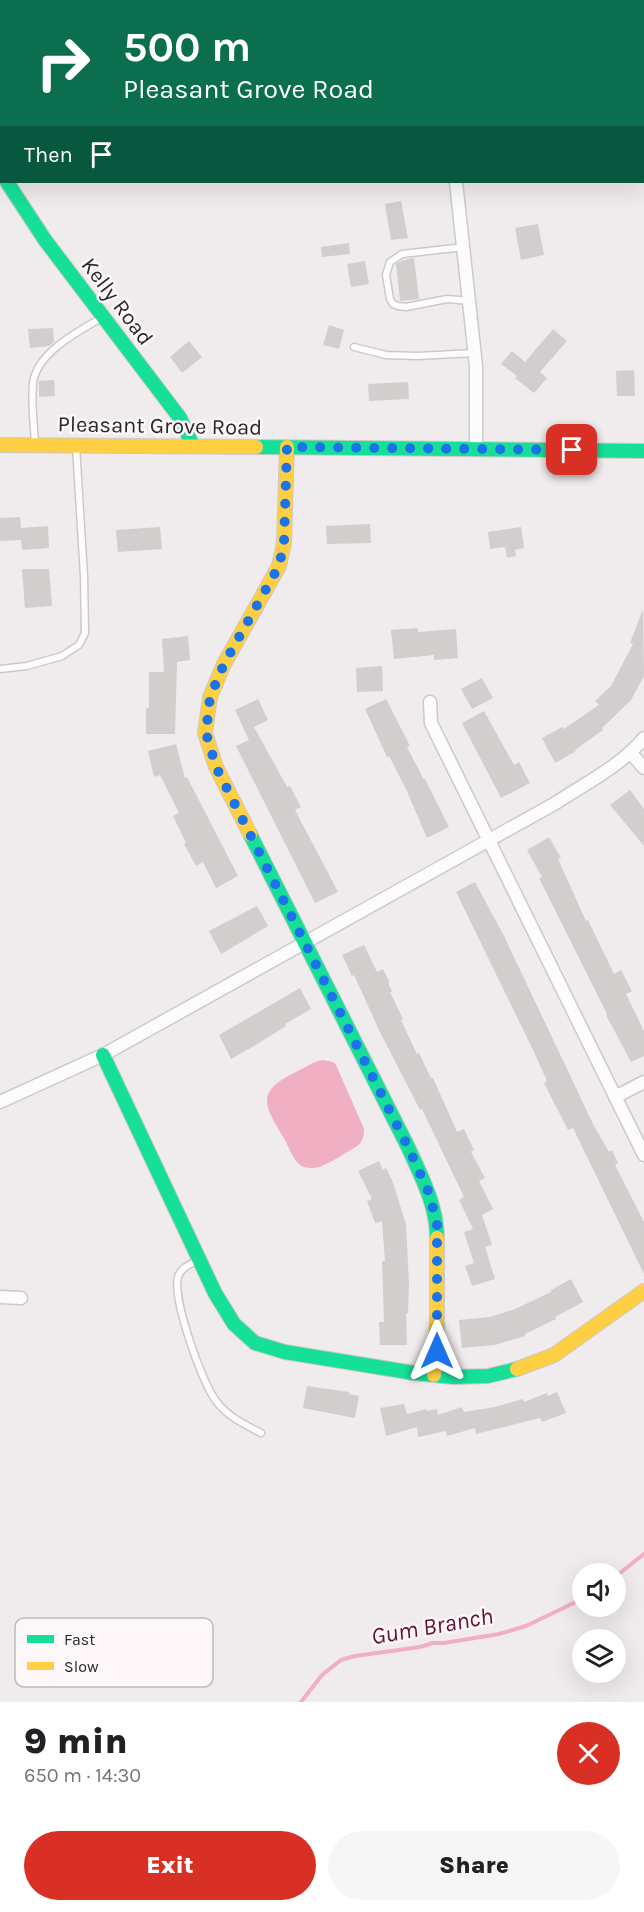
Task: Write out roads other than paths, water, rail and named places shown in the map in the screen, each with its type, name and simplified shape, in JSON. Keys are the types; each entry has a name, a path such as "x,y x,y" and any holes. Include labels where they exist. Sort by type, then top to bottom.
{"street":[{"name":"Kelly Road","path":"8,183 45,240 180,418 193,446"},
{"path":"456,183 475,353 476,449"},
{"name":"Pleasant Grove Road","path":"0,445 644,451"},
{"path":"287,447 284,543 279,566 224,664 210,697 206,733 216,767 429,1193 437,1224 437,1351 434,1376"},
{"path":"430,702 431,723 644,1155"},
{"path":"0,1102 103,1055 554,804 603,772 630,752 644,738"},
{"path":"630,752 644,768"},
{"path":"103,1055 215,1293 234,1324 255,1343 285,1352 434,1376 488,1376 524,1367 554,1354 644,1291"},
{"path":"615,1097 644,1082"},
{"path":"0,1297 21,1298"}],"lane":[{"path":"464,247 402,254 390,262 386,275 390,299 398,306 406,307 447,299 470,301"},
{"path":"35,445 33,380 46,356 70,336 104,317"},
{"path":"354,347 386,355 475,353"},
{"path":"0,669 27,666 62,656 79,645 85,633 76,445"},
{"path":"199,1260 183,1268 178,1276 177,1290 200,1369 209,1390 225,1411 237,1421 261,1432"}],"waterway":[{"name":"Gum Branch","path":"626,1568 644,1554"},
{"name":"Gum Branch","path":"301,1702 322,1675 341,1660 433,1643 499,1634 526,1626 572,1604"}]}
